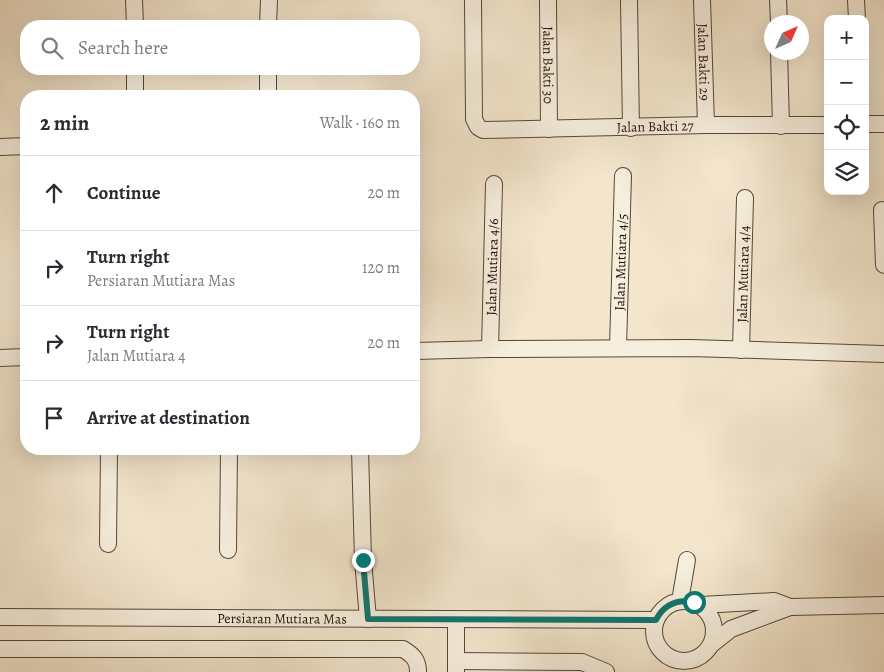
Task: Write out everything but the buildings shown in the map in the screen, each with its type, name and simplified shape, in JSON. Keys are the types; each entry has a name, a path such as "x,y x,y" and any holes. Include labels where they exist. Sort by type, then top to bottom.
{"street":[{"path":"134,0 135,20"},
{"path":"268,20 269,0"},
{"name":"Jalan Bakti 27","path":"472,0 474,119 478,127 483,130 706,125 824,125"},
{"name":"Jalan Bakti 30","path":"548,0 549,129"},
{"path":"629,0 631,128"},
{"name":"Jalan Bakti 29","path":"702,0 706,125"},
{"path":"778,0 779,15"},
{"path":"856,0 857,15"},
{"path":"779,60 780,126"},
{"path":"135,75 135,90"},
{"path":"268,75 268,90"},
{"path":"869,124 884,124"},
{"path":"0,147 20,146"},
{"name":"Jalan Mutiara 4/5","path":"618,348 623,176"},
{"name":"Jalan Mutiara 4/6","path":"490,349 494,184"},
{"name":"Jalan Mutiara 4/4","path":"741,350 744,198"},
{"path":"882,210 884,265"},
{"path":"420,351 691,348 884,354"},
{"path":"0,358 20,357"},
{"path":"108,544 109,455"},
{"path":"228,550 229,455"},
{"path":"360,455 363,560 368,619"},
{"path":"680,601 687,560"},
{"path":"712,644 715,627 707,611 701,605 694,602 680,601 665,607 656,620 654,636 656,643 674,666 681,662 697,665 712,644 731,629 790,607 884,606"},
{"path":"701,605 774,601 790,607"},
{"name":"Persiaran Mutiara Mas","path":"0,617 656,620"},
{"path":"456,619 456,667 551,666 582,662 606,672"},
{"path":"0,649 403,649 412,654 418,664 418,672"}],"route":[{"path":"363,560 368,619 656,620 665,607 672,603 680,601 694,602"}]}
